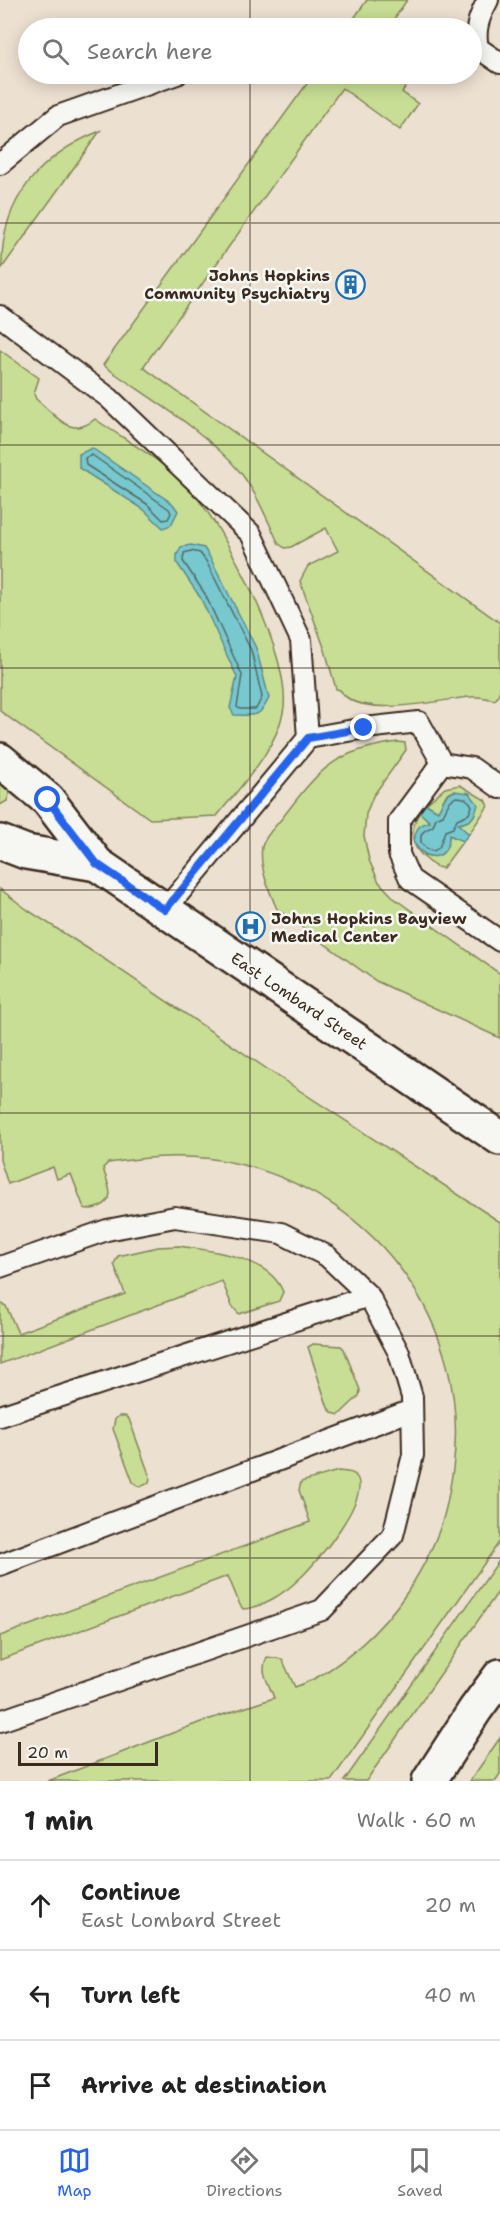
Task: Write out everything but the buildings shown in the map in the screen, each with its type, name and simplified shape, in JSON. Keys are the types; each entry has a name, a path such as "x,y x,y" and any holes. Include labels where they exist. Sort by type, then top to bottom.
{"main road":[{"name":"East Lombard Street","path":"0,760 48,800 97,864 500,1138"},
{"name":"East Lombard Street","path":"0,842 26,852 97,864"},
{"path":"429,1781 500,1676"}],"lane":[{"path":"480,18 488,0"},
{"path":"482,51 500,63"},
{"path":"0,164 58,116 149,84"},
{"path":"0,316 109,398 251,534 301,640 308,738"},
{"path":"165,910 308,738 364,728 419,722 442,763"},
{"path":"442,763 471,768 500,788"},
{"path":"442,763 399,820 399,854 410,879 500,941"},
{"path":"0,1267 106,1230 175,1217 281,1233 327,1256 369,1296 399,1353 412,1397 413,1455 393,1535 322,1610 0,1721"},
{"path":"0,1416 369,1296"},
{"path":"0,1565 412,1410"}],"green space":[{"path":"367,0 407,0 395,18 354,18"},
{"path":"307,84 407,84 402,92 418,104 400,130 342,88 143,367 500,623 500,690 497,698 494,700 474,697 401,706 381,706 350,699 336,689 325,650 300,581 308,566 338,551 326,528 291,547 285,548 279,544 252,489 226,457 193,428 103,365"},
{"path":"100,131 2,268 3,243 8,220 29,182 60,152"},
{"path":"0,350 39,378 34,394 36,399 64,423 78,427 95,419 181,479 205,508 221,533 254,596 278,662 284,690 283,713 279,728 265,755 217,816 150,819 0,711"},
{"path":"398,742 405,743 406,750 373,796 366,814 364,836 369,860 379,882 395,899 500,974 500,1038 376,981 277,909 268,887 261,855 263,843 308,785 331,764 344,757 359,750"},
{"path":"0,775 11,789 7,801 0,805"},
{"path":"460,785 485,800 488,806 469,834 457,824 454,791 446,795 438,811 426,804 445,788"},
{"path":"419,812 431,822 424,855 439,855 447,845 449,835 463,841 443,868 430,863 416,848 413,832"},
{"path":"0,889 29,911 500,1222 500,1541 331,1781 48,1781 201,1722 274,1698 264,1673 267,1657 282,1659 295,1687 327,1671 358,1648 386,1620 408,1591 435,1540 446,1509 453,1469 455,1416 447,1366 430,1318 405,1275 373,1237 334,1205 289,1181 239,1164 207,1158 157,1157 108,1163 103,1168 110,1196 105,1204 90,1209 84,1208 71,1174 57,1179 53,1167 8,1184 0,1160"},
{"path":"179,1246 223,1253 253,1263 276,1280 283,1292 279,1301 239,1314 232,1306 222,1281 0,1364 0,1303 6,1306 18,1333 125,1294 114,1264 118,1256 158,1247"},
{"path":"313,1344 341,1346 360,1390 359,1396 339,1415 328,1408 308,1347"},
{"path":"119,1416 129,1419 150,1477 149,1483 140,1487 133,1482 113,1429 115,1419"},
{"path":"338,1471 355,1475 359,1484 357,1497 350,1513 329,1545 307,1572 273,1598 258,1606 243,1609 228,1576 0,1660 0,1636 310,1522 299,1490 301,1482"},
{"path":"500,1559 500,1589 366,1781 344,1781"},
{"path":"500,1738 500,1774 495,1781 470,1781"}],"water":[{"path":"92,448 173,504 178,511 171,525 163,528 143,509 79,468 79,454"},
{"path":"191,545 204,548 211,559 256,648 269,698 259,713 234,715 230,708 237,677 200,597 177,563 177,555 181,547"},
{"path":"454,791 469,793 478,804 472,818 458,824 469,834 463,841 449,835 448,843 441,854 431,856 425,854 414,843 414,838 420,826 430,822 419,812 426,804 438,811 446,796"}],"place":[{"name":"Johns Hopkins Community Psychiatry","path":"351,284"},
{"name":"Johns Hopkins Bayview Medical Center","path":"250,927"}],"route":[{"path":"48,800 97,864 165,910 308,738 364,728"}]}
